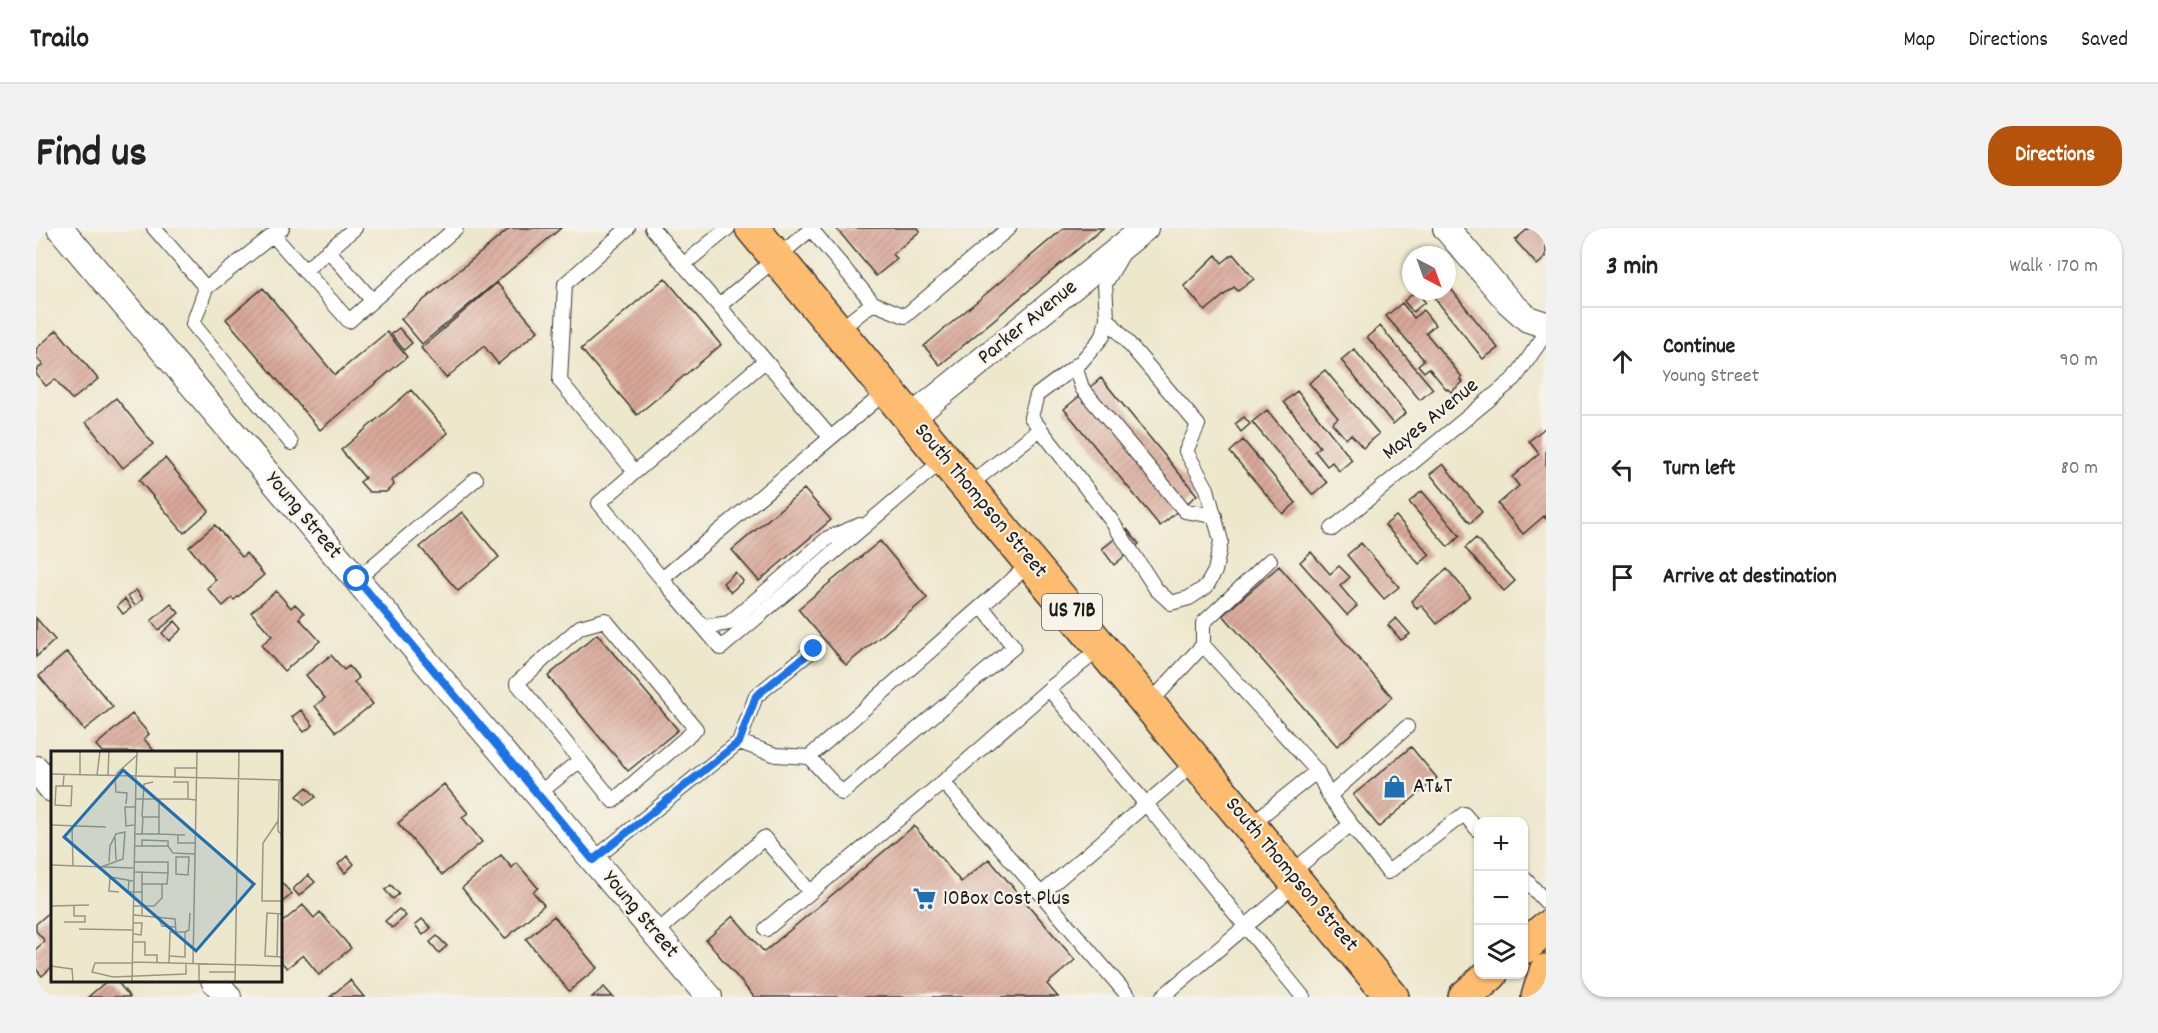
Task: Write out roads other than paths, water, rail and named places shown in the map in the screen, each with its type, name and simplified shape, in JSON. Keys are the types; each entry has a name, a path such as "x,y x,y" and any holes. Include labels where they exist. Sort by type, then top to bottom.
{"highway":[{"name":"South Thompson Street","path":"752,228 1392,997"},
{"path":"1528,944 1546,928"},
{"path":"1538,997 1546,971"},
{"path":"1465,997 1486,979"}],"street":[{"name":"Young Street","path":"60,228 709,997"},
{"path":"1446,228 1509,302 1528,319 1546,325"},
{"name":"Parker Avenue","path":"911,418 1139,233"},
{"path":"36,769 51,788"},
{"path":"215,982 228,997"}],"lane":[{"path":"154,228 206,288"},
{"path":"304,271 355,228"},
{"path":"291,442 193,324 206,288 277,232 304,271 349,321 456,228"},
{"path":"628,228 565,284 560,381 635,472"},
{"path":"652,228 830,437"},
{"path":"683,265 728,228"},
{"path":"719,306 811,229 873,303 906,316 1009,228"},
{"path":"1107,318 1198,425 1186,451 1208,489 1221,541 1215,572 1206,587 1189,598 1171,603 1156,589 1111,520 1030,417 1037,395 1075,366 1103,336 1107,318 1105,285 1139,233"},
{"path":"328,250 372,300"},
{"path":"838,331 873,303"},
{"name":"Mayes Avenue","path":"1332,529 1515,378 1546,333"},
{"path":"765,361 599,503 721,648 945,458"},
{"path":"1075,366 1082,388 1185,511 1215,516"},
{"path":"662,579 888,390"},
{"path":"968,486 1040,429"},
{"path":"357,579 476,479"},
{"path":"704,627 729,623 828,538 872,520"},
{"path":"1270,560 1203,623 1203,645 1317,771 1329,796 1388,872 1464,814 1474,825"},
{"path":"808,757 1031,563"},
{"path":"739,742 776,755 808,757 842,793 1014,647 982,607"},
{"path":"605,620 696,729 613,801 579,761 517,682 580,627 605,620"},
{"path":"1149,704 1203,645"},
{"path":"766,929 943,782 1049,689 1102,648"},
{"path":"593,860 739,742 756,696 814,649"},
{"path":"1049,689 1303,997"},
{"path":"1329,796 1407,727"},
{"path":"538,795 579,761"},
{"path":"1041,894 1196,761"},
{"path":"1250,825 1317,771"},
{"path":"943,782 1129,997"},
{"path":"1162,997 1245,927 1350,825"},
{"path":"655,934 764,838 810,892"},
{"path":"1528,882 1546,902"}],"place":[{"name":"AT&T","path":"1395,787"},
{"name":"10Box Cost Plus","path":"925,899"}]}
